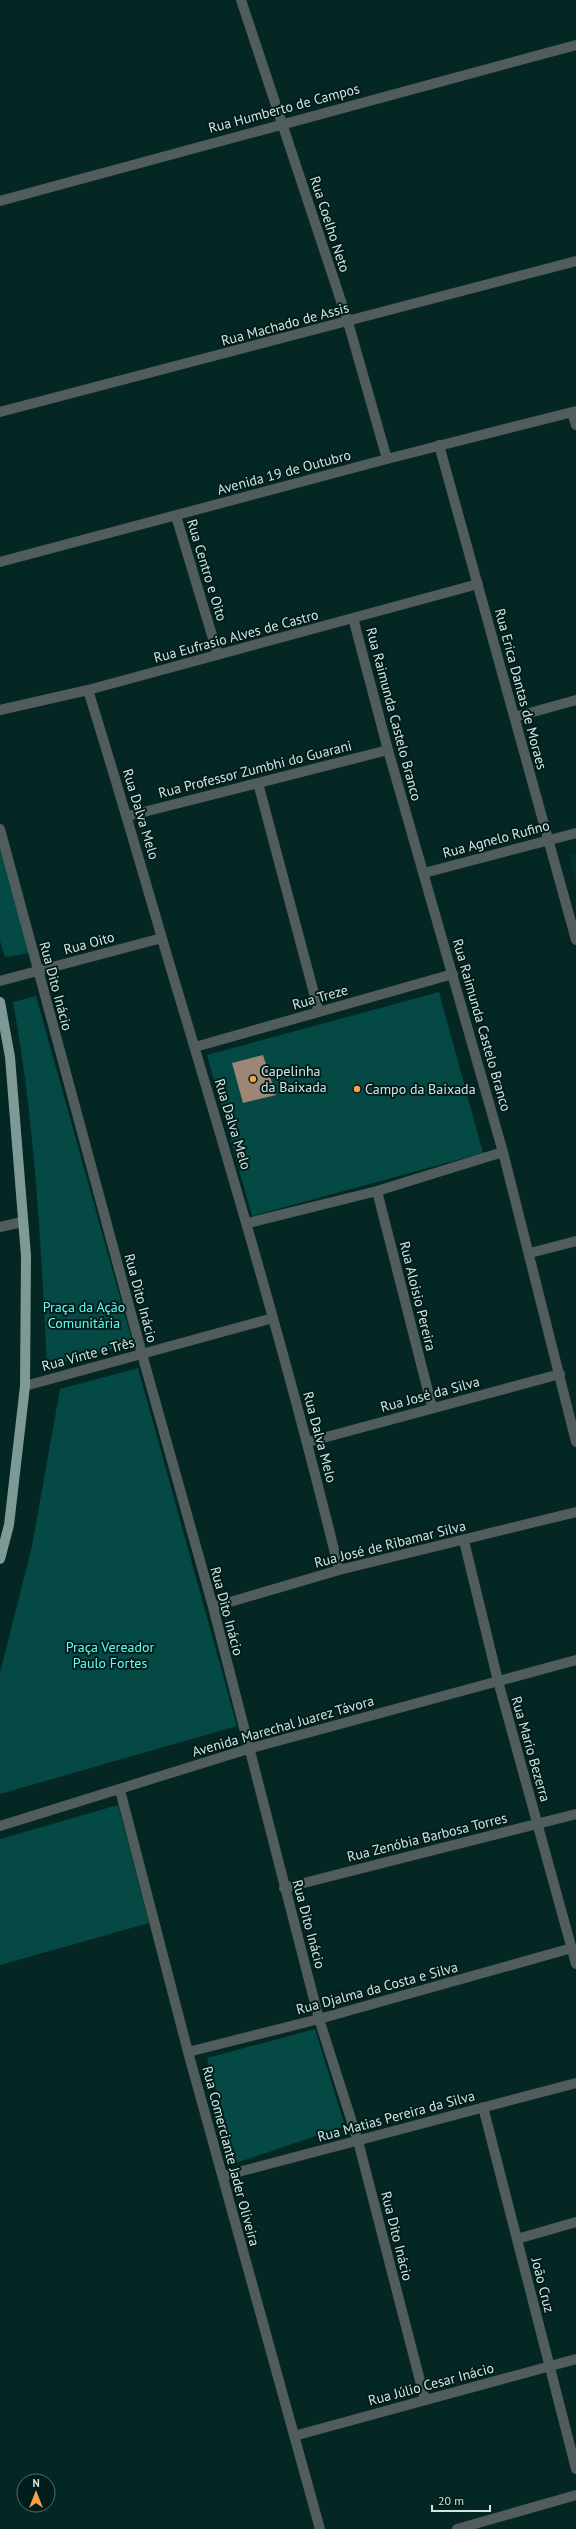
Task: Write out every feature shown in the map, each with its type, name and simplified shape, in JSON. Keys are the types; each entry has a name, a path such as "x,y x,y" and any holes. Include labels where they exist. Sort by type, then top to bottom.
{"main road":[{"path":"0,1002 10,1057 22,1222 26,1256 25,1386 9,1525 0,1558"}],"street":[{"name":"Rua Coelho Neto","path":"241,0 348,322 387,459"},
{"name":"Rua Humberto de Campos","path":"0,201 282,123 576,45"},
{"name":"Rua Machado de Assis","path":"0,412 576,261"},
{"name":"Avenida 19 de Outubro","path":"0,562 439,445 574,412"},
{"path":"574,412 576,425"},
{"name":"Rua Erica Dantas de Moraes","path":"439,445 576,940"},
{"name":"Rua Centro e Oito","path":"176,516 218,655"},
{"name":"Rua Eufrasio Alves de Castro","path":"0,710 88,690 478,584"},
{"name":"Rua Raimunda Castelo Branco","path":"353,618 388,750 503,1152 530,1253 576,1442"},
{"name":"Rua Dalva Melo","path":"88,690 128,816 162,938 248,1223 308,1442 340,1570"},
{"path":"515,717 576,700"},
{"name":"Rua Professor Zumbhi do Guarani","path":"128,816 388,750"},
{"path":"258,783 319,1012"},
{"name":"Rua Dito Inácio","path":"0,829 212,1607 319,2019 358,2140 425,2400"},
{"name":"Rua Agnelo Rufino","path":"424,873 576,833"},
{"name":"Rua Oito","path":"0,981 162,938"},
{"name":"Rua Treze","path":"195,1047 453,974"},
{"path":"248,1223 377,1191 503,1152"},
{"name":"Rua Aloisio Pereira","path":"377,1191 432,1407"},
{"path":"0,1227 22,1222"},
{"path":"530,1253 576,1241"},
{"name":"Rua Vinte e Três","path":"25,1386 273,1318"},
{"name":"Rua José da Silva","path":"308,1442 432,1407 560,1374"},
{"name":"Rua José de Ribamar Silva","path":"212,1607 340,1570 464,1541 576,1512"},
{"name":"Rua Mario Bezerra","path":"464,1541 498,1681 576,1964"},
{"name":"Avenida Marechal Juarez Távora","path":"0,1826 120,1790 248,1749 576,1660"},
{"name":"Rua Comerciante Jader Oliveira","path":"120,1790 188,2052 320,2529"},
{"name":"Rua Zenóbia Barbosa Torres","path":"284,1888 576,1814"},
{"name":"Rua Djalma da Costa e Silva","path":"188,2052 319,2019 572,1948"},
{"name":"Rua Matias Pereira da Silva","path":"223,2176 576,2082"},
{"name":"João Cruz","path":"483,2107 576,2469"},
{"path":"517,2239 576,2222"},
{"name":"Rua Júlio Cesar Inácio","path":"294,2436 576,2359"},
{"path":"457,2529 576,2495"}],"shaded area":[{"path":"576,853 576,883 569,854"}],"green space":[{"path":"0,844 29,953 5,957 0,941"},
{"path":"439,992 483,1153 252,1216 207,1055"},
{"name":"Praça da Ação Comunitária","path":"36,996 133,1344 47,1366 32,1138 21,1047 13,1002"},
{"name":"Praça Vereador Paulo Fortes","path":"138,1368 237,1726 0,1794 0,1673 32,1546 60,1389"},
{"path":"118,1805 149,1923 0,1965 0,1839"},
{"path":"315,2029 345,2126 236,2163 207,2058"}],"building":[{"name":"Capelinha da Baixada","path":"263,1055 276,1095 243,1103 232,1063"}],"place":[{"name":"Capelinha da Baixada","path":"253,1079"},
{"name":"Campo da Baixada","path":"357,1089"}]}
